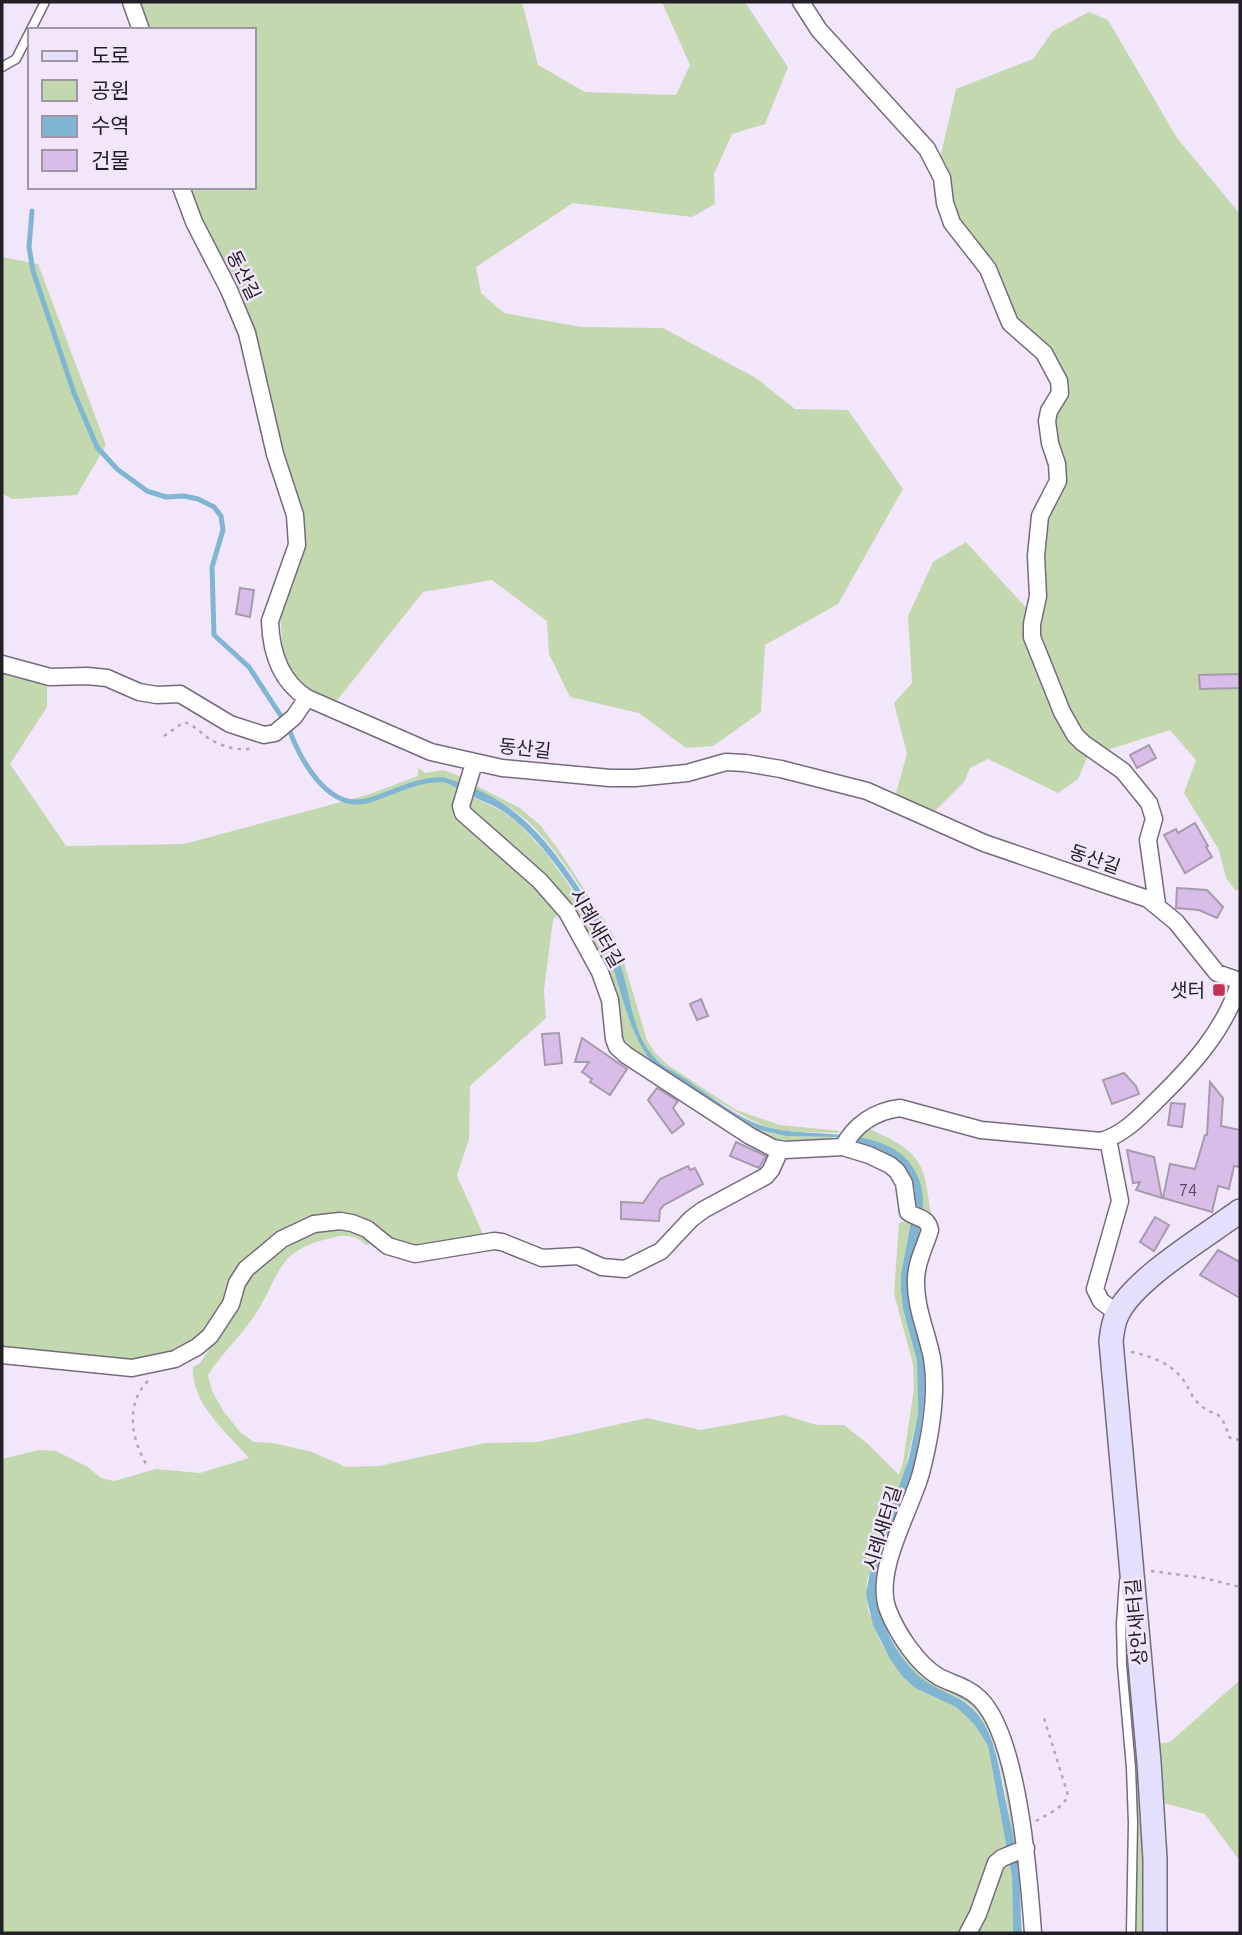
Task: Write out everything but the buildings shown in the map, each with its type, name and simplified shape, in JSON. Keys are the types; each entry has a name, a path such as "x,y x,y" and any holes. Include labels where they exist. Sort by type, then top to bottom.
{"street":[{"path":"131,2 140,28"},
{"path":"800,2 819,30 927,149 942,178 945,202 952,223 988,269 1010,323 1044,354 1057,375 1060,393 1049,411 1047,421 1058,481 1043,506 1038,527 1038,596 1033,615 1032,637 1062,712 1075,735 1123,771 1149,803 1154,819 1148,839 1157,904"},
{"name":"동산길","path":"182,189 194,222 229,290 247,333 275,454 295,515 297,545 273,608 271,635 283,676 295,690 307,698 430,752 502,768 610,778 663,777 726,762 781,769 867,791 984,843 1157,904 1177,922 1217,973 1240,981"},
{"path":"2,664 60,678 107,678 139,692 157,695 180,694 230,724 270,736 294,717 307,698"},
{"name":"시례새터길","path":"474,763 461,810 540,881 566,912 605,984 617,1047 750,1136 780,1150 846,1140 897,1171 904,1183 906,1209 927,1222 930,1230 917,1269 916,1293 933,1366 933,1397 921,1474 893,1548 887,1577 886,1601 903,1636 924,1665 939,1676 970,1690 987,1707 1004,1743 1022,1830 1017,1851 1033,1933"},
{"path":"846,1140 867,1119 900,1108 981,1130 1092,1140 1108,1139 1134,1122 1200,1055 1229,1009 1240,981"},
{"path":"1108,1139 1120,1201 1095,1289 1101,1301 1117,1313 1149,1279 1240,1211"},
{"path":"2,1355 132,1368 176,1359 210,1336 231,1304 237,1283 246,1269 282,1239 314,1224 326,1222 340,1221 361,1225 388,1246 408,1253 426,1253 494,1241 542,1258 578,1256 602,1267 625,1269 661,1251 703,1210 766,1176 780,1150"},
{"name":"상안새터길","path":"1117,1313 1111,1350 1151,1787 1156,1933"},
{"path":"968,1933 978,1914 994,1866 998,1860 1017,1851"}],"lane":[{"path":"32,28 45,2"},
{"path":"2,66 16,59 28,35"},
{"path":"1132,1571 1123,1583 1121,1624 1131,1782 1132,1933"}],"path":[{"path":"164,736 184,722 192,724 211,740 247,750 270,736"},
{"path":"1111,1350 1143,1354 1171,1368 1186,1383 1199,1405 1218,1414 1225,1424 1228,1437 1240,1439"},
{"path":"148,1467 135,1443 133,1417 139,1392 151,1379"},
{"path":"1132,1571 1204,1578 1240,1587"},
{"path":"1022,1830 1061,1805 1068,1795 1043,1715"}],"green space":[{"path":"139,2 522,2 538,65 585,92 676,95 690,65 662,2 743,2 747,5 788,67 765,124 732,134 714,174 715,204 692,217 573,203 476,267 481,293 504,313 581,327 663,328 756,378 795,409 848,410 903,489 838,604 765,645 761,712 713,746 686,748 639,713 570,697 549,654 547,621 492,580 423,592 335,703 297,681 283,652 280,614 301,555 269,385 253,332 200,220 190,189 256,189 256,28 150,28"},
{"path":"1089,12 1108,20 1177,138 1240,214 1240,889 1236,891 1226,878 1219,850 1184,793 1196,760 1170,730 1104,751 1080,736 1037,643 1039,556 1051,500 1062,494 1064,487 1050,422 1064,396 1019,328 956,221 936,157 941,154 956,89 1033,59 1053,31"},
{"path":"2,257 38,264 106,445 77,495 12,499 2,493"},
{"path":"966,542 1030,612 1027,619 1089,753 1078,779 1058,793 988,759 970,768 964,782 932,814 896,793 907,754 894,703 912,683 908,616 933,562"},
{"path":"2,669 47,680 47,707 10,764 66,846 184,844 367,795 418,776 418,768 425,773 444,770 464,778 458,801 560,912 553,920 544,990 546,1018 470,1086 469,1139 457,1176 483,1234 413,1248 400,1245 362,1222 280,1236 194,1344 144,1363 2,1352"},
{"path":"475,785 520,808 540,825 558,849 609,927 620,949 647,1040 655,1053 668,1065 736,1110 780,1125 840,1131 789,1131 762,1125 707,1094 656,1058 648,1050 637,1028 611,939 577,882 524,818 474,789"},
{"path":"471,796 502,811 518,823 546,853 567,882 607,949 636,1037 661,1069 757,1129 786,1136 834,1137 830,1140 790,1143 771,1141 638,1054 619,1033 590,944 467,810"},
{"path":"867,1128 904,1147 919,1163 926,1181 931,1215 922,1210 921,1187 900,1154 858,1137"},
{"path":"899,1223 911,1223 901,1274 901,1291 917,1361 918,1414 902,1483 867,1580 868,1610 881,1643 903,1677 915,1688 956,1707 975,1724 988,1746 1012,1877 1013,1933 2,1933 2,1459 38,1450 56,1451 88,1467 101,1478 114,1481 156,1469 200,1473 249,1458 204,1406 194,1381 193,1367 200,1363 213,1344 240,1286 282,1244 315,1228 352,1226 376,1243 366,1245 354,1237 336,1237 313,1243 289,1257 255,1315 208,1375 212,1391 224,1412 240,1432 254,1442 273,1443 312,1452 346,1467 379,1466 485,1443 538,1442 647,1418 700,1430 784,1415 817,1425 844,1425 899,1475 914,1388 913,1364 894,1294"},
{"path":"920,1224 923,1228 919,1248 929,1365 921,1454 893,1537 889,1622 984,1710 1005,1764 1017,1844 1014,1845 996,1751 981,1718 970,1705 932,1686 908,1665 891,1638 878,1598 881,1559 910,1479 924,1415 924,1370 908,1298 910,1269"},
{"path":"1125,1602 1141,1772 1146,1933 1134,1933 1134,1850"},
{"path":"1240,1680 1240,1861 1205,1814 1163,1803 1158,1744 1170,1742"}],"water":[{"path":"448,779 471,787 510,808 540,836 568,871 610,938 642,1040 660,1062 724,1106 753,1122 781,1130 870,1140 890,1147 907,1159 918,1177 922,1190 922,1218 909,1273 908,1295 923,1359 923,1411 912,1475 882,1554 877,1597 888,1634 902,1658 920,1677 974,1710 993,1743 1019,1874 1022,1933 1013,1933 1012,1877 988,1746 975,1725 956,1707 915,1688 903,1677 890,1659 873,1625 866,1595 871,1566 909,1458 918,1414 917,1361 901,1291 901,1274 914,1207 915,1190 911,1176 899,1161 872,1146 834,1137 786,1136 757,1129 651,1061 630,1021 599,934 562,873 516,821 498,808 438,780"}],"waterway":[{"path":"32,211 29,247 33,271 74,393 97,447 117,469 147,491 166,497 184,496 198,499 214,507 221,516 223,530 212,567 214,635 249,667 283,719"},
{"path":"289,729 300,754 317,780 339,798 352,802 366,801 424,781 445,780"}],"place":[{"name":"샛터","path":"1219,990"}]}
